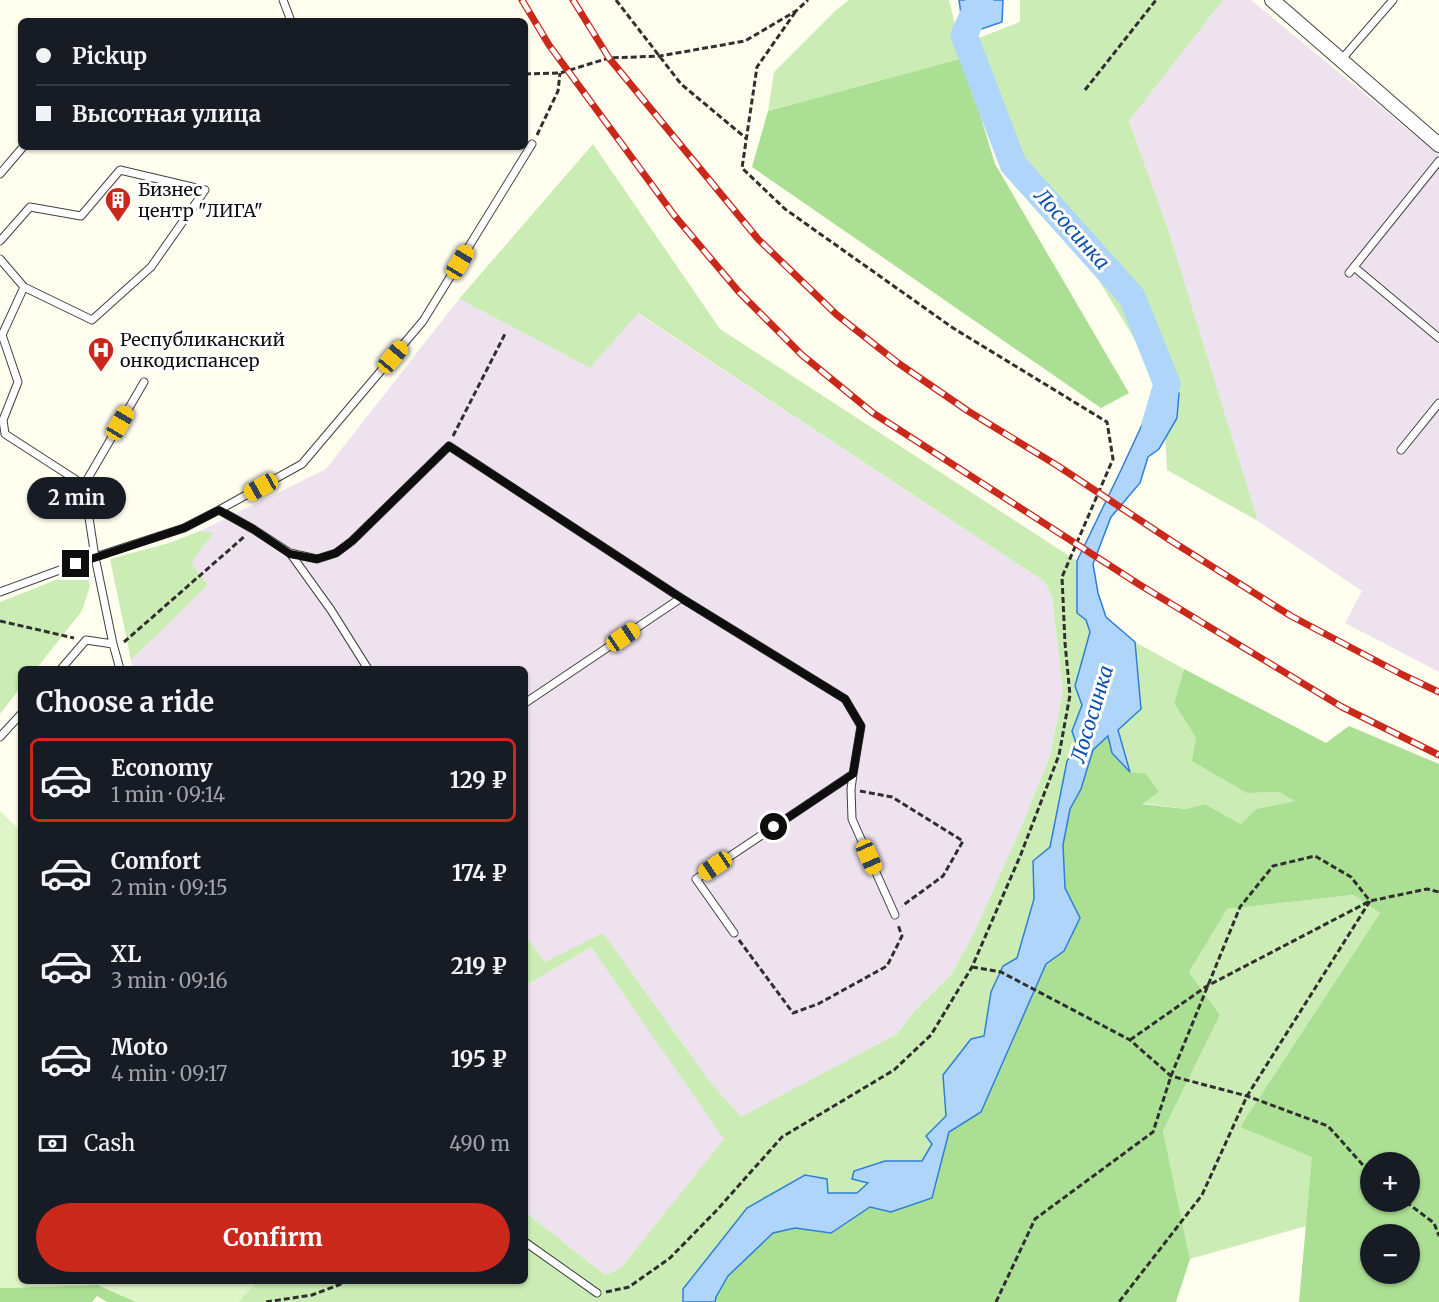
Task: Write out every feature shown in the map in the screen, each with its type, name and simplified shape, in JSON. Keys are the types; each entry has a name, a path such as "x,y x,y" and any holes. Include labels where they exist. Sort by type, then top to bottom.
{"street":[{"path":"1272,0 1439,145"}],"lane":[{"path":"283,0 290,18"},
{"path":"1341,60 1393,0"},
{"path":"0,592 95,557 184,528 302,464 423,321 532,144"},
{"path":"0,174 20,150"},
{"path":"1439,161 1351,270 1439,338"},
{"path":"0,241 30,207 81,216 120,170 206,190 151,267 92,320 24,287 0,259"},
{"path":"24,287 2,335 18,382 3,420 5,434 84,485"},
{"path":"119,666 95,557 84,485 144,382"},
{"path":"1401,450 1439,403"},
{"path":"290,554 317,559 336,553 352,541 449,446 681,598 845,699 861,726 851,789 852,819 895,915"},
{"path":"219,510 290,554 331,610 366,666"},
{"path":"528,701 681,598"},
{"path":"64,666 86,640 113,644"},
{"path":"0,737 18,717"},
{"path":"735,933 696,879 853,774"},
{"path":"528,1244 597,1293"}],"path":[{"path":"616,0 681,84 747,139"},
{"path":"528,74 560,73 609,58 660,56 746,41 796,11 808,0"},
{"path":"1085,90 1156,0"},
{"path":"597,1293 629,1287 670,1258 716,1211 782,1137 894,1070 931,1035 972,968 1022,854 1059,755 1070,695 1062,577 1113,459 1107,422 953,328 785,209 742,168 757,67 796,11"},
{"path":"532,144 558,91 560,73"},
{"path":"449,446 506,332"},
{"path":"113,644 125,642 253,529"},
{"path":"0,621 86,640"},
{"path":"735,933 793,1013 818,1004 887,966 902,936 895,915 903,905 943,876 963,841 892,797 851,789"},
{"path":"996,1302 1035,1219 1153,1132 1171,1076 1240,907 1274,866 1315,856 1351,877 1370,901"},
{"path":"1130,1040 1207,986 1370,901 1427,889 1439,892"},
{"path":"1119,1302 1202,1195 1247,1096 1370,901"},
{"path":"972,968 1001,972 1130,1040 1171,1076 1247,1096 1328,1126 1360,1162"},
{"path":"1419,1212 1434,1223 1439,1236"},
{"path":"266,1302 312,1295 340,1284"}],"shaded area":[{"path":"1223,0 1251,0 1439,155 1439,672 1345,623 1362,591 1258,521 1169,232 1129,121"},
{"path":"459,299 590,368 637,313 1045,582 1052,597 1063,691 1050,756 974,933 951,975 915,1010 897,1034 741,1118 711,1083 603,933 545,963 528,939 528,666 132,666 131,660 208,585 191,563 212,534 200,531 326,469"},
{"path":"591,947 725,1139 621,1268 605,1275 528,1214 528,984"}],"green space":[{"path":"849,0 949,0 963,58 768,111 774,72"},
{"path":"1020,0 1223,0 1129,121 1169,232 1258,521 1167,470 1162,384 1024,158 976,39 1020,22"},
{"path":"963,58 995,164 1129,393 1101,408 752,167 768,111"},
{"path":"593,144 720,329 1077,561 1077,613 1086,620 1090,632 1075,686 1083,705 1072,731 1077,746 1067,761 1050,847 1033,861 1034,899 1017,958 1003,966 991,992 984,1036 943,1075 946,1116 926,1136 932,1144 922,1161 885,1161 869,1183 857,1193 827,1193 683,1289 683,1302 238,1302 255,1284 528,1284 528,1214 605,1275 621,1268 724,1139 591,947 528,984 528,939 545,962 603,933 711,1083 741,1117 897,1034 915,1010 951,975 974,933 1050,756 1063,691 1052,597 1045,582 638,313 590,368 459,299"},
{"path":"200,531 213,533 191,563 208,585 131,660 110,559 169,543"},
{"path":"86,568 90,586 82,611 38,666 18,666 18,691 0,714 0,602"},
{"path":"1135,642 1184,669 1174,703 1196,738 1247,793 1279,792 1296,801 1256,809 1241,824 1205,804 1186,809 1141,803 1159,792 1130,772 1118,730 1141,709"},
{"path":"1184,669 1326,743 1349,726 1439,764 1439,1302 1299,1302 1312,1157 1240,1127 1380,913 1353,895 1227,909 1189,972 1220,1015 1163,1131 1190,1259 1176,1302 715,1302 728,1276 773,1233 795,1228 831,1233 870,1207 891,1212 932,1198 949,1132 981,1112 1046,964 1064,951 1080,918 1065,888 1063,845 1070,809 1081,789 1093,750 1108,736 1112,753 1130,772 1146,774 1159,792 1142,804 1186,809 1205,804 1241,824 1256,809 1295,801 1279,792 1247,793 1192,761 1196,738 1174,703"},
{"path":"0,811 18,828 18,1284 255,1284 238,1302 136,1302 98,1285 0,1288"},
{"path":"1353,895 1380,913 1240,1127 1313,1157 1306,1226 1190,1259 1163,1131 1220,1015 1189,972 1226,909"},
{"path":"98,1285 136,1302 107,1302 97,1296 92,1302 0,1302 0,1288"}],"water":[{"path":"959,0 1003,0 1002,22 964,35"},
{"path":"1156,388 1179,393 1177,418 1159,449 1148,457 1140,483 1111,517 1093,564 1098,593 1106,617 1135,642 1141,709 1118,730 1130,772 1112,753 1108,736 1093,750 1081,789 1070,809 1063,845 1065,888 1080,918 1064,951 1046,964 981,1112 949,1132 932,1198 891,1212 870,1207 831,1233 795,1228 773,1233 728,1276 715,1302 683,1302 683,1289 747,1208 805,1175 827,1179 828,1193 857,1193 868,1183 852,1179 854,1171 885,1161 922,1161 932,1144 926,1136 946,1116 943,1075 971,1039 984,1036 991,992 1003,966 1017,958 1034,899 1033,861 1050,847 1067,761 1077,746 1072,731 1082,705 1075,686 1090,632 1086,620 1077,613 1077,561 1148,412"}],"waterway":[{"name":"Лососинка","path":"980,0 964,35 1013,164 1132,297 1167,384 1155,425"}],"railway":[{"path":"522,0 549,45 674,215 739,292 802,355 873,413 1140,585 1342,707 1439,755"},
{"path":"573,0 609,58 758,239 837,315 898,363 968,411 1291,616 1439,692"}],"place":[{"name":"Бизнес центр \"ЛИГА\"","path":"118,223"},
{"name":"Республиканский онкодиспансер","path":"101,373"}],"route":[{"path":"76,564 184,528 219,510 290,554 317,559 336,553 352,541 449,446 681,598 845,699 861,726 853,774 774,827"}]}
